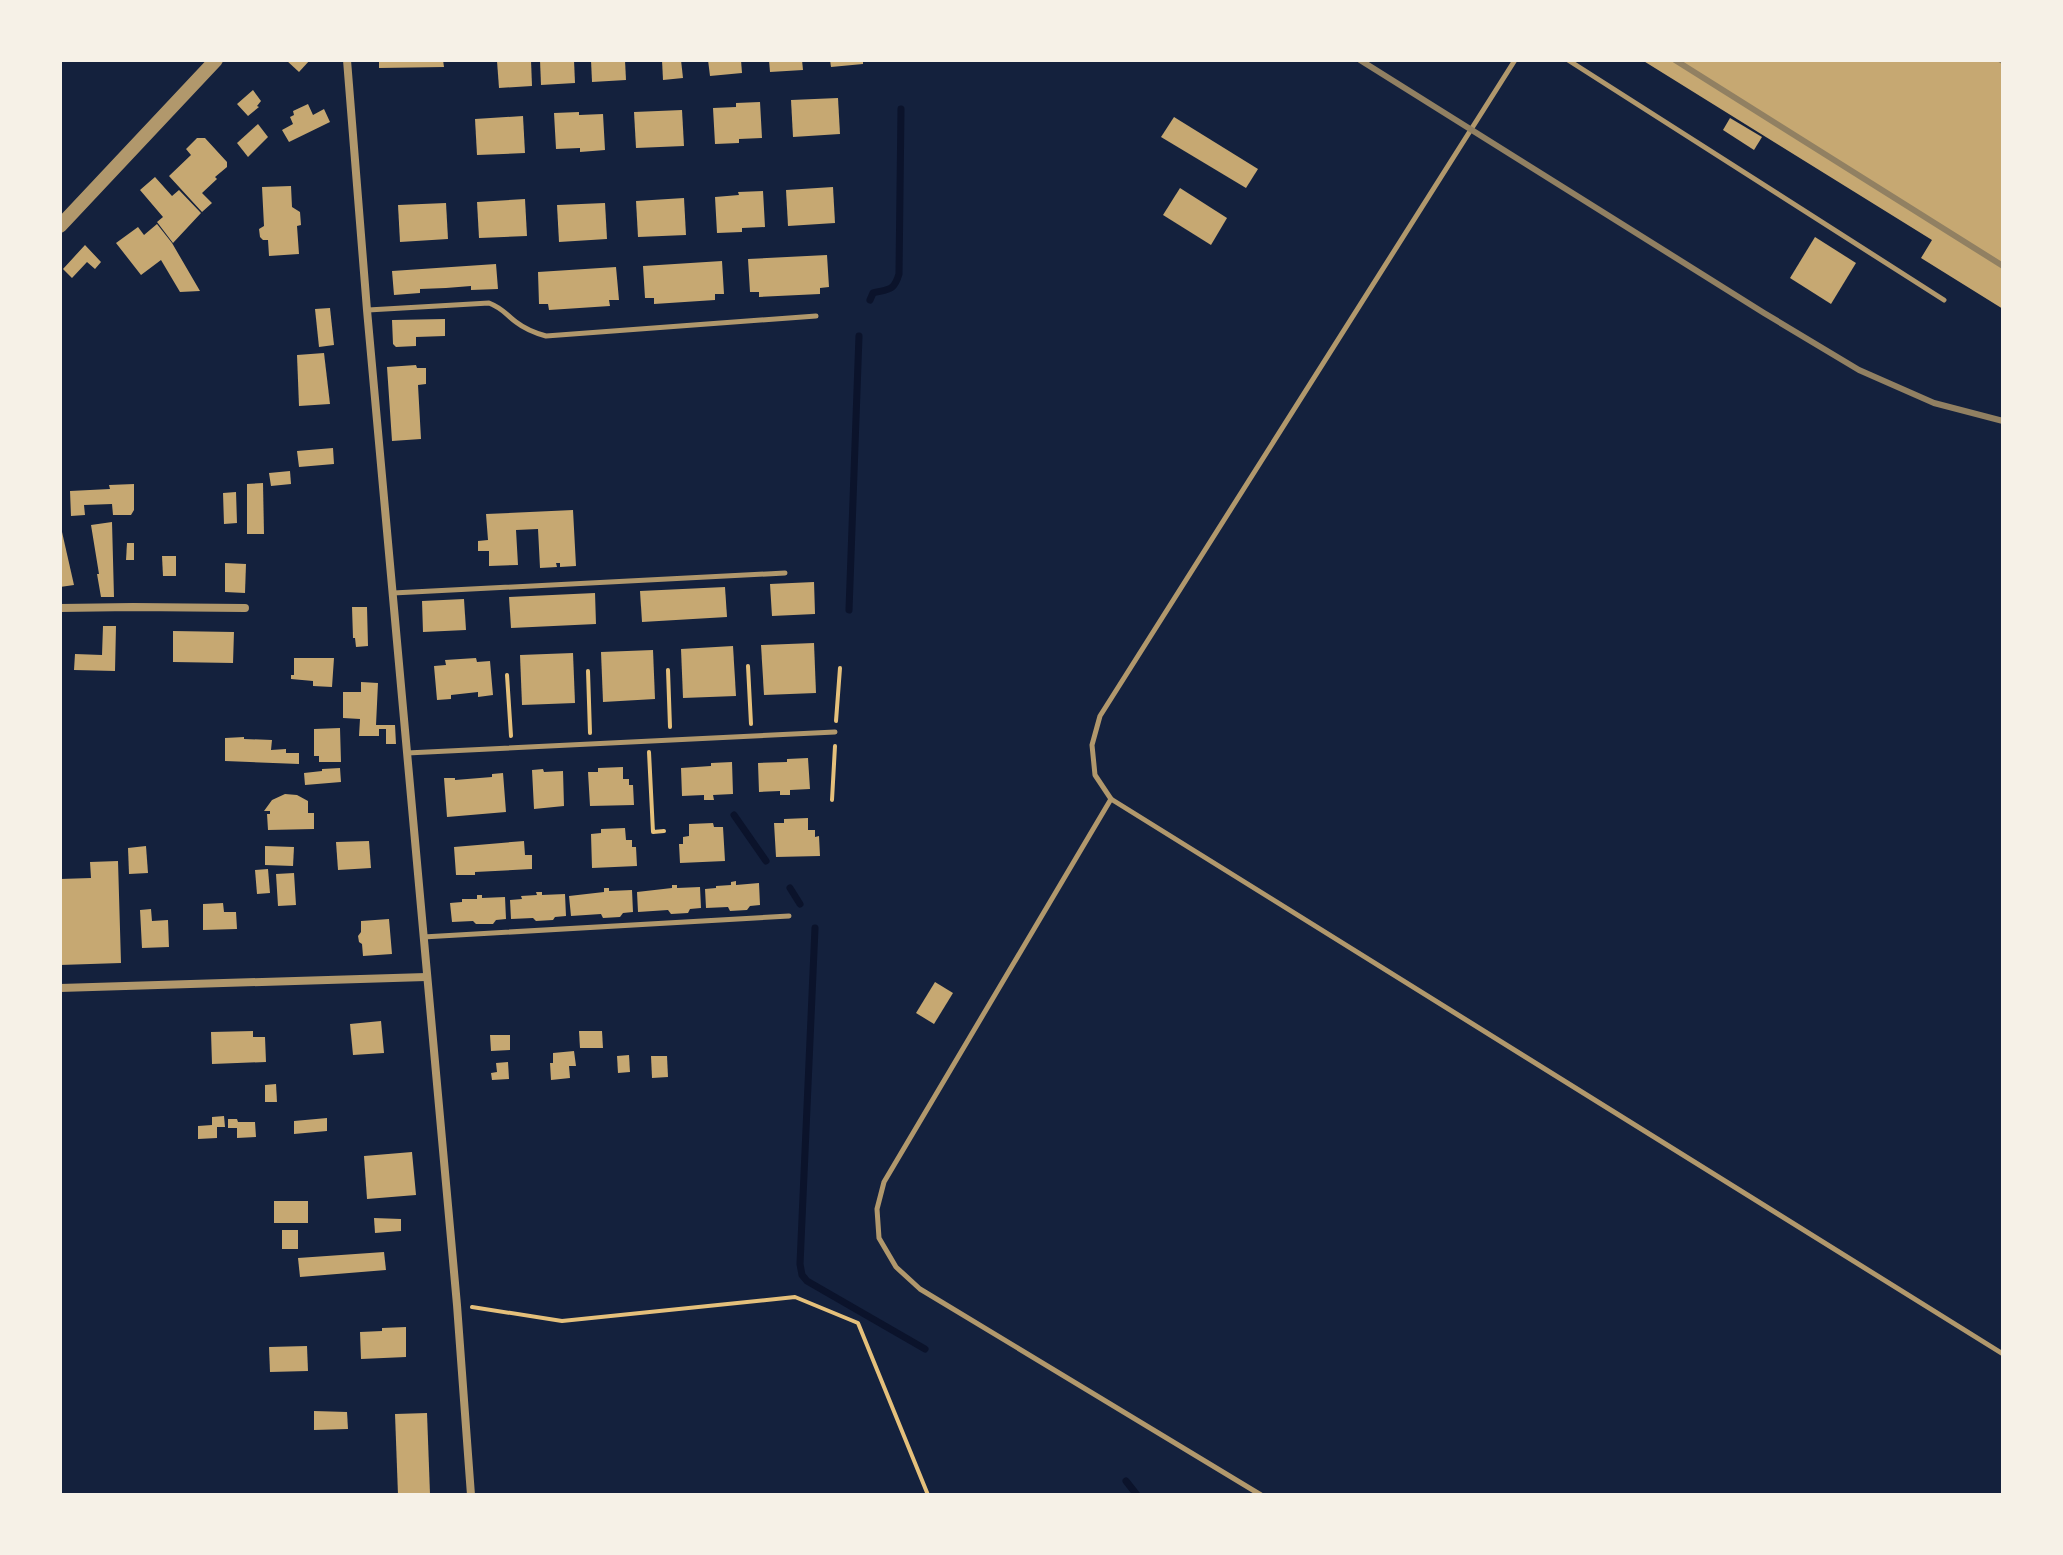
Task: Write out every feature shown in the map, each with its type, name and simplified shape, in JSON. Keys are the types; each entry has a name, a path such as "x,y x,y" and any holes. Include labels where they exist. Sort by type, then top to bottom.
{"street":[{"path":"60,226 216,60"},
{"path":"347,60 457,1305 471,1495"},
{"path":"60,608 245,608"},
{"path":"60,988 426,977"}],"lane":[{"path":"1515,60 1100,716 1092,745 1095,775 1111,799 2003,1354"},
{"path":"1568,60 1944,300"},
{"path":"367,310 489,303 502,308 514,321 532,332 546,336 816,316"},
{"path":"392,593 785,573"},
{"path":"406,753 835,732"},
{"path":"1111,799 884,1182 877,1209 879,1238 896,1267 920,1289 1261,1495"},
{"path":"423,937 789,916"}],"path":[{"path":"748,666 752,737"},
{"path":"668,670 670,741"},
{"path":"588,671 591,745"},
{"path":"507,675 511,748"},
{"path":"648,742 653,832 664,831"},
{"path":"457,1305 562,1321 795,1297 858,1323 928,1495"}],"building":[{"path":"286,60 310,60 299,72"},
{"path":"379,60 443,60 444,67 379,68"},
{"path":"531,60 532,86 499,88 497,61"},
{"path":"540,60 574,60 575,83 541,85"},
{"path":"591,60 625,60 626,80 592,82"},
{"path":"662,60 681,60 683,78 663,80"},
{"path":"708,60 741,60 742,73 710,76"},
{"path":"769,60 802,60 803,70 770,72"},
{"path":"830,60 863,60 863,64 831,67"},
{"path":"1642,60 2003,60 2003,309 1921,258 1932,240"},
{"path":"253,90 261,101 259,107 248,116 237,104"},
{"path":"838,98 840,134 793,137 791,100"},
{"path":"760,102 762,138 715,144 713,108"},
{"path":"308,104 313,115 324,109 330,122 289,142 282,130 293,124 290,117 294,115 293,111"},
{"path":"682,110 684,146 636,148 634,112"},
{"path":"579,112 579,115 603,114 605,150 580,152 580,148 556,149 554,113"},
{"path":"523,116 525,153 477,155 475,119"},
{"path":"1174,117 1258,169 1246,188 1161,137"},
{"path":"1730,118 1762,137 1754,150 1723,130"},
{"path":"258,124 268,137 248,157 237,143"},
{"path":"197,138 205,138 227,162 227,167 202,193 212,203 202,212 169,176 191,155 186,149"},
{"path":"155,177 172,196 179,190 201,213 173,243 157,222 163,217 140,190"},
{"path":"291,186 292,207 300,212 301,225 297,226 299,254 269,256 268,240 260,237 259,229 264,226 262,187"},
{"path":"833,187 835,223 788,226 786,190"},
{"path":"1180,188 1227,218 1211,245 1163,215"},
{"path":"763,191 765,227 717,233 715,197"},
{"path":"684,198 686,235 638,237 636,201"},
{"path":"525,199 527,236 479,238 477,202"},
{"path":"446,203 448,239 400,242 398,205"},
{"path":"605,203 607,239 559,242 557,205"},
{"path":"157,224 200,291 180,292 161,260 141,275 116,243 138,227 144,235"},
{"path":"1815,237 1856,263 1831,304 1790,278"},
{"path":"85,245 101,262 95,269 87,262 72,278 63,269"},
{"path":"827,255 829,287 820,288 820,294 759,297 759,292 750,292 748,259"},
{"path":"722,261 724,294 715,294 715,300 654,304 654,298 645,298 643,266"},
{"path":"496,264 498,289 471,290 471,286 420,289 420,293 394,295 392,271"},
{"path":"616,267 619,300 609,300 610,306 549,310 548,304 539,304 538,272"},
{"path":"330,308 334,345 319,347 315,309"},
{"path":"445,319 445,336 416,337 416,346 396,347 393,344 392,320"},
{"path":"324,353 330,404 299,406 297,355"},
{"path":"416,365 417,368 426,368 426,384 418,385 421,439 392,441 387,367"},
{"path":"333,448 334,464 299,467 297,451"},
{"path":"290,471 291,484 271,486 269,473"},
{"path":"263,483 264,534 247,534 247,484"},
{"path":"134,484 134,510 131,515 113,515 112,504 84,505 85,515 71,516 70,491"},
{"path":"236,492 237,523 224,524 223,493"},
{"path":"573,510 576,566 560,567 560,563 556,563 557,567 540,568 538,529 516,530 518,565 489,566 489,551 478,551 478,541 488,540 486,514"},
{"path":"112,522 114,597 101,597 91,525"},
{"path":"60,533 74,585 60,587"},
{"path":"127,543 134,543 134,560 126,560"},
{"path":"162,556 176,556 176,576 163,576"},
{"path":"225,563 246,564 245,593 225,592"},
{"path":"814,582 815,614 772,616 770,584"},
{"path":"725,587 727,617 642,622 640,591"},
{"path":"595,593 596,624 511,628 509,597"},
{"path":"464,599 466,630 423,632 422,601"},
{"path":"352,607 367,607 368,646 356,647"},
{"path":"103,626 116,626 115,671 74,670 75,654 102,655"},
{"path":"173,631 234,632 233,663 173,662"},
{"path":"814,643 816,693 764,695 761,645"},
{"path":"733,646 736,696 683,698 681,649"},
{"path":"653,650 655,699 603,702 601,652"},
{"path":"573,653 575,703 522,705 520,655"},
{"path":"294,658 334,658 332,687 313,686 313,681 291,679 294,675"},
{"path":"476,658 477,662 490,661 493,695 478,697 478,692 437,700 434,666 446,665 445,660"},
{"path":"361,682 378,683 376,725 395,725 396,744 386,744 386,729 379,729 379,736 359,736 360,719 343,718 343,692 361,692"},
{"path":"340,728 341,762 319,762 319,756 314,756 314,729"},
{"path":"225,738 272,740 271,750 286,749 286,753 299,753 299,764 225,761"},
{"path":"808,758 810,789 790,790 790,795 780,795 780,791 759,792 758,763"},
{"path":"732,762 733,794 713,795 714,800 704,800 704,795 682,796 681,768"},
{"path":"623,767 623,779 629,779 629,785 633,785 634,805 590,806 588,772 598,772 598,768"},
{"path":"340,768 341,782 305,785 304,773"},
{"path":"543,769 544,772 563,771 564,806 534,809 532,770"},
{"path":"503,773 506,812 447,817 444,778 492,777 492,774"},
{"path":"285,794 297,795 308,801 308,813 314,813 314,829 268,830 267,814 270,811 264,811 272,800"},
{"path":"808,818 808,830 815,830 815,837 819,836 820,856 776,857 774,823 784,823 784,819"},
{"path":"713,823 714,827 723,827 725,861 680,863 679,844 683,844 683,837 689,836 689,824"},
{"path":"625,828 626,840 632,840 632,847 636,847 637,866 592,868 591,834 601,833 601,829"},
{"path":"369,841 371,868 338,870 336,842"},
{"path":"524,841 525,855 532,855 532,869 456,875 454,847"},
{"path":"146,846 148,873 129,874 128,848"},
{"path":"265,846 294,847 293,866 265,865"},
{"path":"118,861 121,963 60,965 60,879 91,878 90,862"},
{"path":"268,869 270,893 257,894 255,870"},
{"path":"294,873 296,905 278,906 276,874"},
{"path":"736,881 736,885 759,883 760,905 730,911 728,907 706,908 705,889 731,885"},
{"path":"672,885 677,885 677,888 700,887 701,908 690,909 688,913 671,914 668,910 638,912 637,892 672,888"},
{"path":"604,888 609,888 609,891 632,890 633,912 623,913 620,917 603,918 601,914 571,916 569,896 604,892"},
{"path":"536,892 542,892 542,895 565,894 566,916 536,921 533,918 511,919 510,900 537,895"},
{"path":"477,895 482,895 482,898 505,897 506,919 496,920 493,924 452,922 450,903 477,899"},
{"path":"223,903 224,912 236,912 237,929 203,930 203,904"},
{"path":"151,909 152,921 168,920 169,947 142,948 140,910"},
{"path":"389,919 392,954 363,956 358,936 361,921"},
{"path":"935,982 953,993 934,1024 916,1013"},
{"path":"381,1021 384,1053 353,1055 350,1024"},
{"path":"253,1031 253,1037 265,1037 266,1062 212,1064 211,1032"},
{"path":"579,1031 602,1031 603,1048 580,1048"},
{"path":"490,1035 510,1035 510,1050 491,1051"},
{"path":"574,1051 576,1066 569,1066 570,1078 551,1080 553,1053"},
{"path":"629,1055 630,1072 618,1073 617,1056"},
{"path":"651,1056 667,1056 668,1077 652,1078"},
{"path":"508,1062 509,1079 492,1080 491,1073 497,1072 496,1063"},
{"path":"276,1084 277,1102 265,1102 265,1085"},
{"path":"224,1116 225,1127 217,1127 217,1138 198,1139 198,1126 212,1125 212,1117"},
{"path":"327,1118 327,1131 294,1134 294,1121"},
{"path":"228,1119 255,1122 256,1137 237,1138 237,1128 228,1128"},
{"path":"412,1152 416,1195 367,1199 364,1156"},
{"path":"274,1201 308,1201 308,1223 274,1223"},
{"path":"374,1218 401,1219 401,1231 375,1233"},
{"path":"282,1230 298,1230 298,1249 282,1249"},
{"path":"384,1252 386,1270 300,1277 298,1258"},
{"path":"406,1327 406,1357 361,1359 360,1332"},
{"path":"307,1346 308,1371 270,1372 269,1347"},
{"path":"314,1411 347,1412 348,1429 314,1430"},
{"path":"427,1413 430,1494 398,1495 395,1414"}],"waterway":[{"path":"870,300 873,293 893,286 899,274 901,109"},
{"path":"849,610 859,336"},
{"path":"734,815 766,861"},
{"path":"790,888 800,904"},
{"path":"815,928 800,1264 802,1275 807,1281 925,1349"},
{"path":"1126,1481 1137,1495"}],"railway":[{"path":"1360,60 1859,370 1934,403 2003,421"},
{"path":"1675,60 2003,266"}]}
